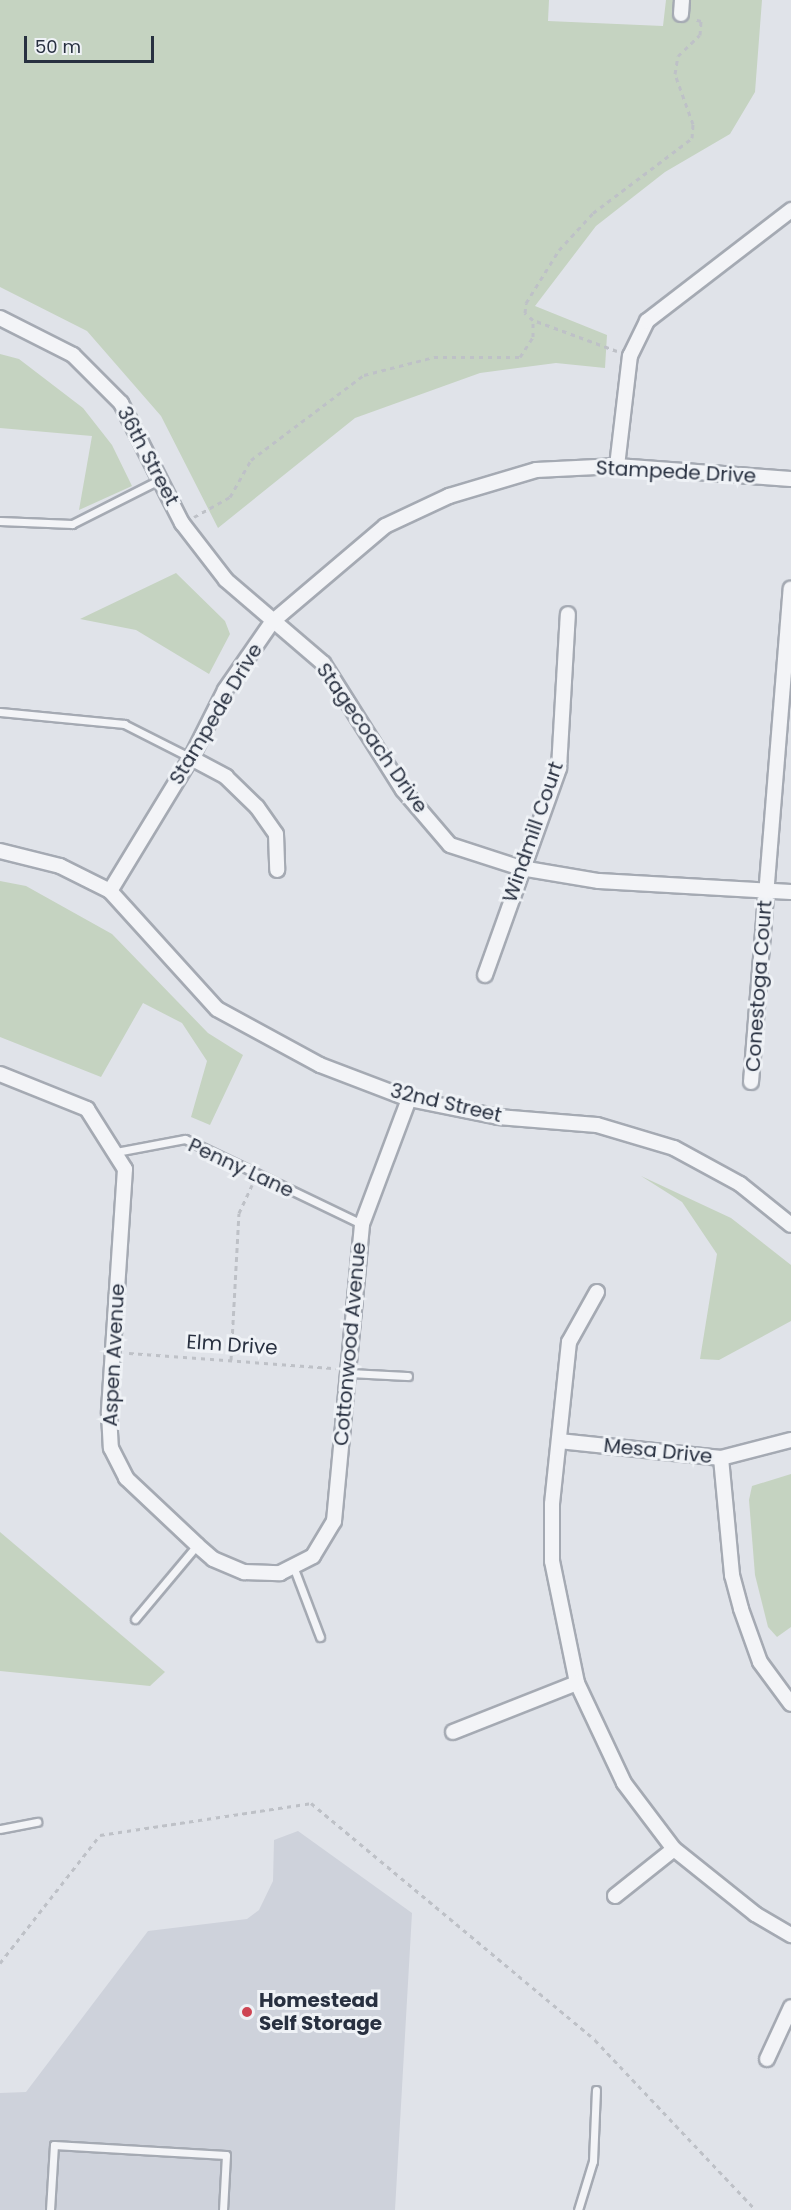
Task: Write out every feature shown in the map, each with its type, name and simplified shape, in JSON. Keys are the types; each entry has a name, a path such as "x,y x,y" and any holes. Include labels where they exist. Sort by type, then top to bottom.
{"street":[{"path":"617,466 630,356 663,305 791,210"},
{"name":"36th Street","path":"0,318 73,355 121,403 182,523 226,580 272,622"},
{"name":"Stampede Drive","path":"110,891 191,758 225,690 272,622 385,526 449,496 536,470 617,466 791,479"},
{"name":"Conestoga Court","path":"751,1082 766,890 788,683 791,589"},
{"name":"Windmill Court","path":"485,975 521,868 559,768 568,614"},
{"name":"Stagecoach Drive","path":"272,622 324,663 403,790 450,845 521,868 598,881 791,892"},
{"path":"191,758 226,777 257,807 276,834 277,870"},
{"path":"0,851 60,866 110,891"},
{"name":"32nd Street","path":"110,891 217,1009 320,1065 409,1099 498,1117 597,1125 674,1148 740,1184 791,1225"},
{"name":"Aspen Avenue","path":"0,1074 87,1108 125,1169 113,1352 111,1448 126,1478 213,1559 244,1572 280,1573 313,1556"},
{"name":"Cottonwood Avenue","path":"313,1556 334,1521 362,1224 409,1099"},
{"path":"597,1292 569,1342 559,1441 552,1561 577,1683 624,1783 674,1849 754,1914 791,1935"},
{"name":"Mesa Drive","path":"559,1441 721,1458 791,1440"},
{"path":"721,1458 732,1575 741,1609 760,1662 791,1704"},
{"path":"453,1732 577,1683"},
{"path":"615,1896 674,1849"},
{"path":"767,2059 791,2007"}],"lane":[{"path":"0,520 72,524 161,479"},
{"path":"0,712 124,724 191,758"},
{"name":"Penny Lane","path":"116,1152 185,1139 362,1224"},
{"path":"348,1371 408,1376"},
{"path":"135,1619 197,1545"},
{"path":"293,1566 320,1637"},
{"path":"0,1829 37,1822"},
{"path":"578,2210 593,2161 596,2090"},
{"path":"50,2210 54,2145 226,2155 223,2210"}],"path":[{"path":"630,356 533,320 525,313 526,303 559,250 593,213 693,138 693,124 675,74 678,56 700,35 701,21 681,7"},
{"path":"182,523 230,497 251,460 364,375 434,357 520,357 533,337 533,320"},
{"path":"231,1360 239,1214 256,1175"},
{"name":"Elm Drive","path":"113,1352 348,1371"},
{"path":"0,1963 100,1835 311,1803 595,2040 756,2210"}],"shaded area":[{"name":"Homestead Self Storage","path":"298,1831 412,1913 395,2210 0,2210 0,2093 26,2092 148,1931 247,1919 259,1910 273,1881 274,1840"}],"green space":[{"path":"0,0 549,0 548,21 663,26 666,0 762,0 755,92 730,134 665,172 596,226 535,306 607,335 605,368 556,363 480,373 355,418 218,528 161,416 87,331 0,287"},
{"path":"0,354 19,359 83,408 112,445 132,486 79,510 92,436 0,428"},
{"path":"176,573 225,621 230,634 209,674 136,630 80,619"},
{"path":"0,881 26,886 112,934 208,1033 243,1055 210,1125 191,1117 207,1061 182,1023 143,1003 101,1077 0,1037"},
{"path":"641,1176 731,1218 791,1265 791,1321 719,1360 700,1359 717,1254 682,1202"},
{"path":"791,1474 791,1627 777,1637 768,1627 755,1575 749,1500 752,1486"},
{"path":"0,1532 165,1672 150,1686 0,1671"}],"place":[{"name":"Homestead Self Storage","path":"247,2012"}]}
